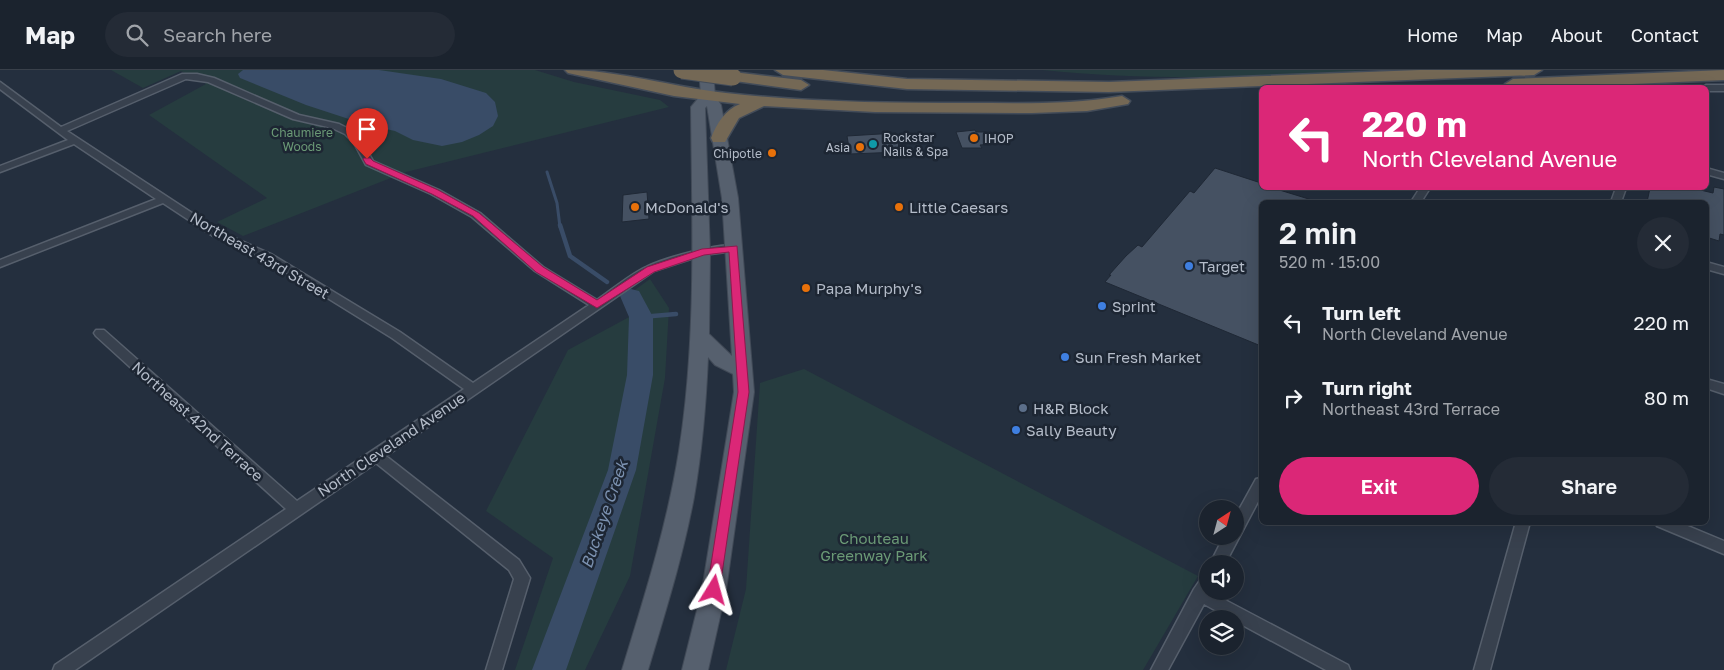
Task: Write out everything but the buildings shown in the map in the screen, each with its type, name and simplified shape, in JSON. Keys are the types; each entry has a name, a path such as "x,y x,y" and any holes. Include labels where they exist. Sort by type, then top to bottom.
{"highway":[{"path":"573,70 657,88 703,101 852,108 1041,107 1122,101 1259,95"},
{"path":"682,70 851,91 1122,101"},
{"path":"783,70 908,84 1109,87 1534,70"},
{"path":"907,70 970,78 1109,87"},
{"path":"1503,85 1724,75"},
{"path":"719,138 724,123 730,115 739,109 763,103"}],"main road":[{"path":"635,670 682,499 692,432 700,336 703,101 706,70"},
{"path":"695,670 714,590 744,392 740,369 730,198 714,105 703,101"},
{"path":"700,336 722,360 740,369"}],"street":[{"path":"60,131 185,76 200,76 298,118 327,124 348,132 361,144 370,163 435,192 476,214 539,270 597,305"},
{"name":"Northeast 43rd Street","path":"0,85 74,141 217,234 267,256 396,335 472,389"},
{"path":"1709,88 1724,88"},
{"path":"0,169 74,141"},
{"path":"1709,170 1724,168"},
{"path":"1709,171 1724,176"},
{"path":"0,264 166,200"},
{"name":"North Cleveland Avenue","path":"61,670 650,269 702,252 734,248"},
{"path":"1709,267 1724,271"},
{"name":"Northeast 42nd Terrace","path":"100,334 296,509"},
{"path":"1709,384 1724,389"},
{"path":"376,455 514,565 522,578 494,670"},
{"path":"1244,514 1259,487"},
{"path":"1482,670 1519,525"},
{"path":"1669,525 1724,548"},
{"path":"1159,670 1199,597"},
{"path":"1224,600 1342,670"}],"green space":[{"name":"Chaumiere Woods","path":"111,70 535,70 574,82 660,100 669,107 406,172 243,236 217,222 267,198 149,115 206,84 181,71 143,88"},
{"path":"1042,70 1368,70 1286,75 1164,77"},
{"path":"650,279 669,308 665,378 630,576 585,670 515,670 553,558 486,511 568,350 631,316 622,299"},
{"name":"Chouteau Greenway Park","path":"804,369 1198,576 1143,670 726,670 746,589 760,383"}],"water":[{"path":"243,70 379,70 441,79 486,93 495,102 498,116 493,126 479,135 462,142 442,146 413,140 395,131 367,125 306,105 240,78 238,74"}],"waterway":[{"name":"Buckeye Creek","path":"547,172 557,203 560,227"},
{"name":"Buckeye Creek","path":"560,225 570,256 607,282"},
{"name":"Buckeye Creek","path":"549,670 622,470 640,375 641,317 631,296"},
{"path":"641,317 676,314"}],"place":[{"name":"IHOP","path":"974,138"},
{"name":"Rockstar Nails & Spa","path":"873,144"},
{"name":"Asia","path":"860,147"},
{"name":"Chipotle","path":"772,153"},
{"name":"McDonald's","path":"635,207"},
{"name":"Little Caesars","path":"899,207"},
{"name":"Target","path":"1189,266"},
{"name":"Papa Murphy's","path":"806,288"},
{"name":"Sprint","path":"1102,306"},
{"name":"Sun Fresh Market","path":"1065,357"},
{"name":"H&R Block","path":"1023,408"},
{"name":"Sally Beauty","path":"1016,430"}],"route":[{"path":"367,159 370,163 435,192 476,214 539,270 597,305 650,269 702,252 734,248 740,369 744,392 714,590"}]}
